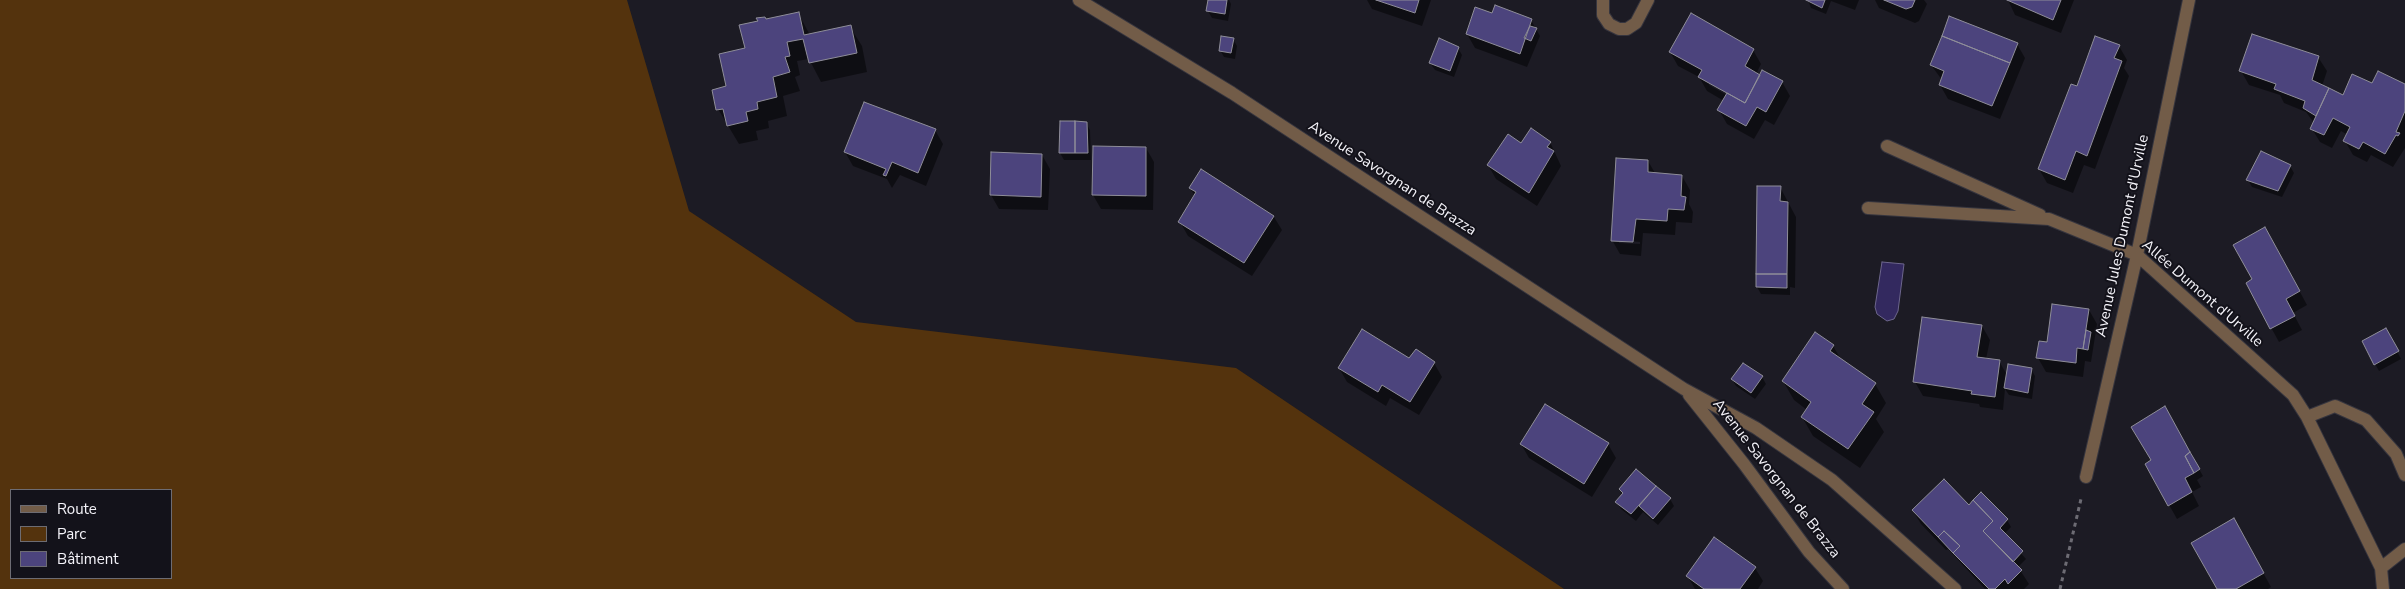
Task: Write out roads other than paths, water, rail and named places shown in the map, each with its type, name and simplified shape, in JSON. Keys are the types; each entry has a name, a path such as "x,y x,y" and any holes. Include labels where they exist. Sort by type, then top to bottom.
{"street":[{"name":"Avenue Savorgnan de Brazza","path":"1079,0 1232,93 1684,389 1756,428 1832,480 1955,589"},
{"path":"1603,0 1603,15 1609,24 1618,29 1627,29 1636,23 1648,0"},
{"name":"Avenue Jules Dumont d'Urville","path":"2086,477 2137,255 2190,0"},
{"path":"1887,146 2048,219"},
{"name":"Allée Dumont d'Urville","path":"1868,208 2048,219 2137,255 2293,395 2306,417 2381,568 2383,589"},
{"name":"Avenue Savorgnan de Brazza","path":"1684,389 1744,464 1809,552 1843,589"},
{"path":"2306,417 2335,406 2366,420 2396,454 2405,475"},
{"path":"2381,568 2405,549"}]}
